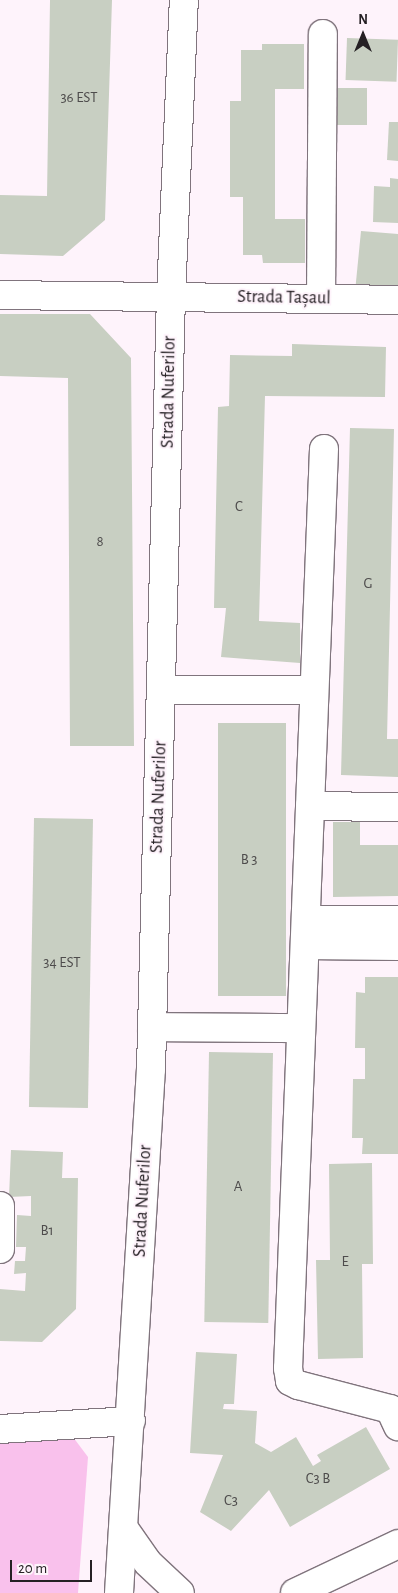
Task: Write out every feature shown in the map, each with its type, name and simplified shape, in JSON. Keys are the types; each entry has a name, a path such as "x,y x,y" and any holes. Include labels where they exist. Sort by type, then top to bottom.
{"street":[{"name":"Strada Nuferilor","path":"119,1593 125,1530 152,1027 171,296 184,0"},
{"path":"321,299 323,34"},
{"name":"Strada Tașaul","path":"0,295 398,300"},
{"path":"324,449 301,1028 290,1381 396,1409"},
{"path":"162,690 314,690"},
{"path":"310,806 398,807"},
{"path":"305,932 398,920"},
{"path":"305,932 398,946"},
{"path":"152,1027 301,1028"},
{"path":"0,1206 0,1249"},
{"path":"0,1429 131,1421"},
{"path":"125,1530 147,1562 180,1593"},
{"path":"295,1593 398,1544"}],"shaded area":[{"path":"73,1437 88,1457 78,1593 0,1593 0,1439"}],"building":[{"path":"50,0 112,0 105,220 63,256 0,254 0,195 47,196"},
{"path":"347,38 398,40 397,82 346,80"},
{"path":"262,44 304,44 304,89 275,89 275,219 305,219 305,263 263,263 262,255 243,255 243,197 230,197 230,101 241,101 241,50 262,50"},
{"path":"330,88 367,88 367,125 330,125"},
{"path":"389,122 398,122 398,161 387,160"},
{"path":"390,178 398,179 398,223 373,222 374,186 390,187"},
{"path":"361,231 398,234 398,293 355,292"},
{"path":"0,314 90,314 131,358 134,746 70,746 68,378 0,376"},
{"path":"292,344 386,347 385,397 265,396 259,621 300,623 300,663 221,657 226,608 214,608 218,407 229,406 230,355 292,356"},
{"path":"350,428 394,429 387,739 398,739 398,777 341,775"},
{"path":"218,723 286,723 286,996 218,996"},
{"path":"34,818 93,819 88,1108 29,1107"},
{"path":"333,822 360,822 360,845 398,845 398,896 333,897"},
{"path":"365,977 398,977 398,1154 362,1154 363,1138 352,1138 353,1079 365,1079 365,1048 355,1048 356,992 365,993"},
{"path":"209,1052 273,1053 268,1323 204,1322"},
{"path":"11,1150 63,1152 62,1178 78,1178 76,1309 42,1342 0,1341 0,1289 25,1291 26,1273 14,1274 15,1261 25,1261 26,1247 16,1247 17,1215 31,1216 31,1196 9,1197"},
{"path":"372,1163 373,1264 362,1264 363,1358 318,1359 316,1260 330,1260 329,1164"},
{"path":"196,1352 237,1354 234,1404 224,1404 223,1409 257,1411 255,1443 271,1452 296,1437 313,1466 321,1461 317,1455 366,1427 390,1469 290,1527 269,1490 231,1531 200,1512 223,1455 190,1453"}]}
